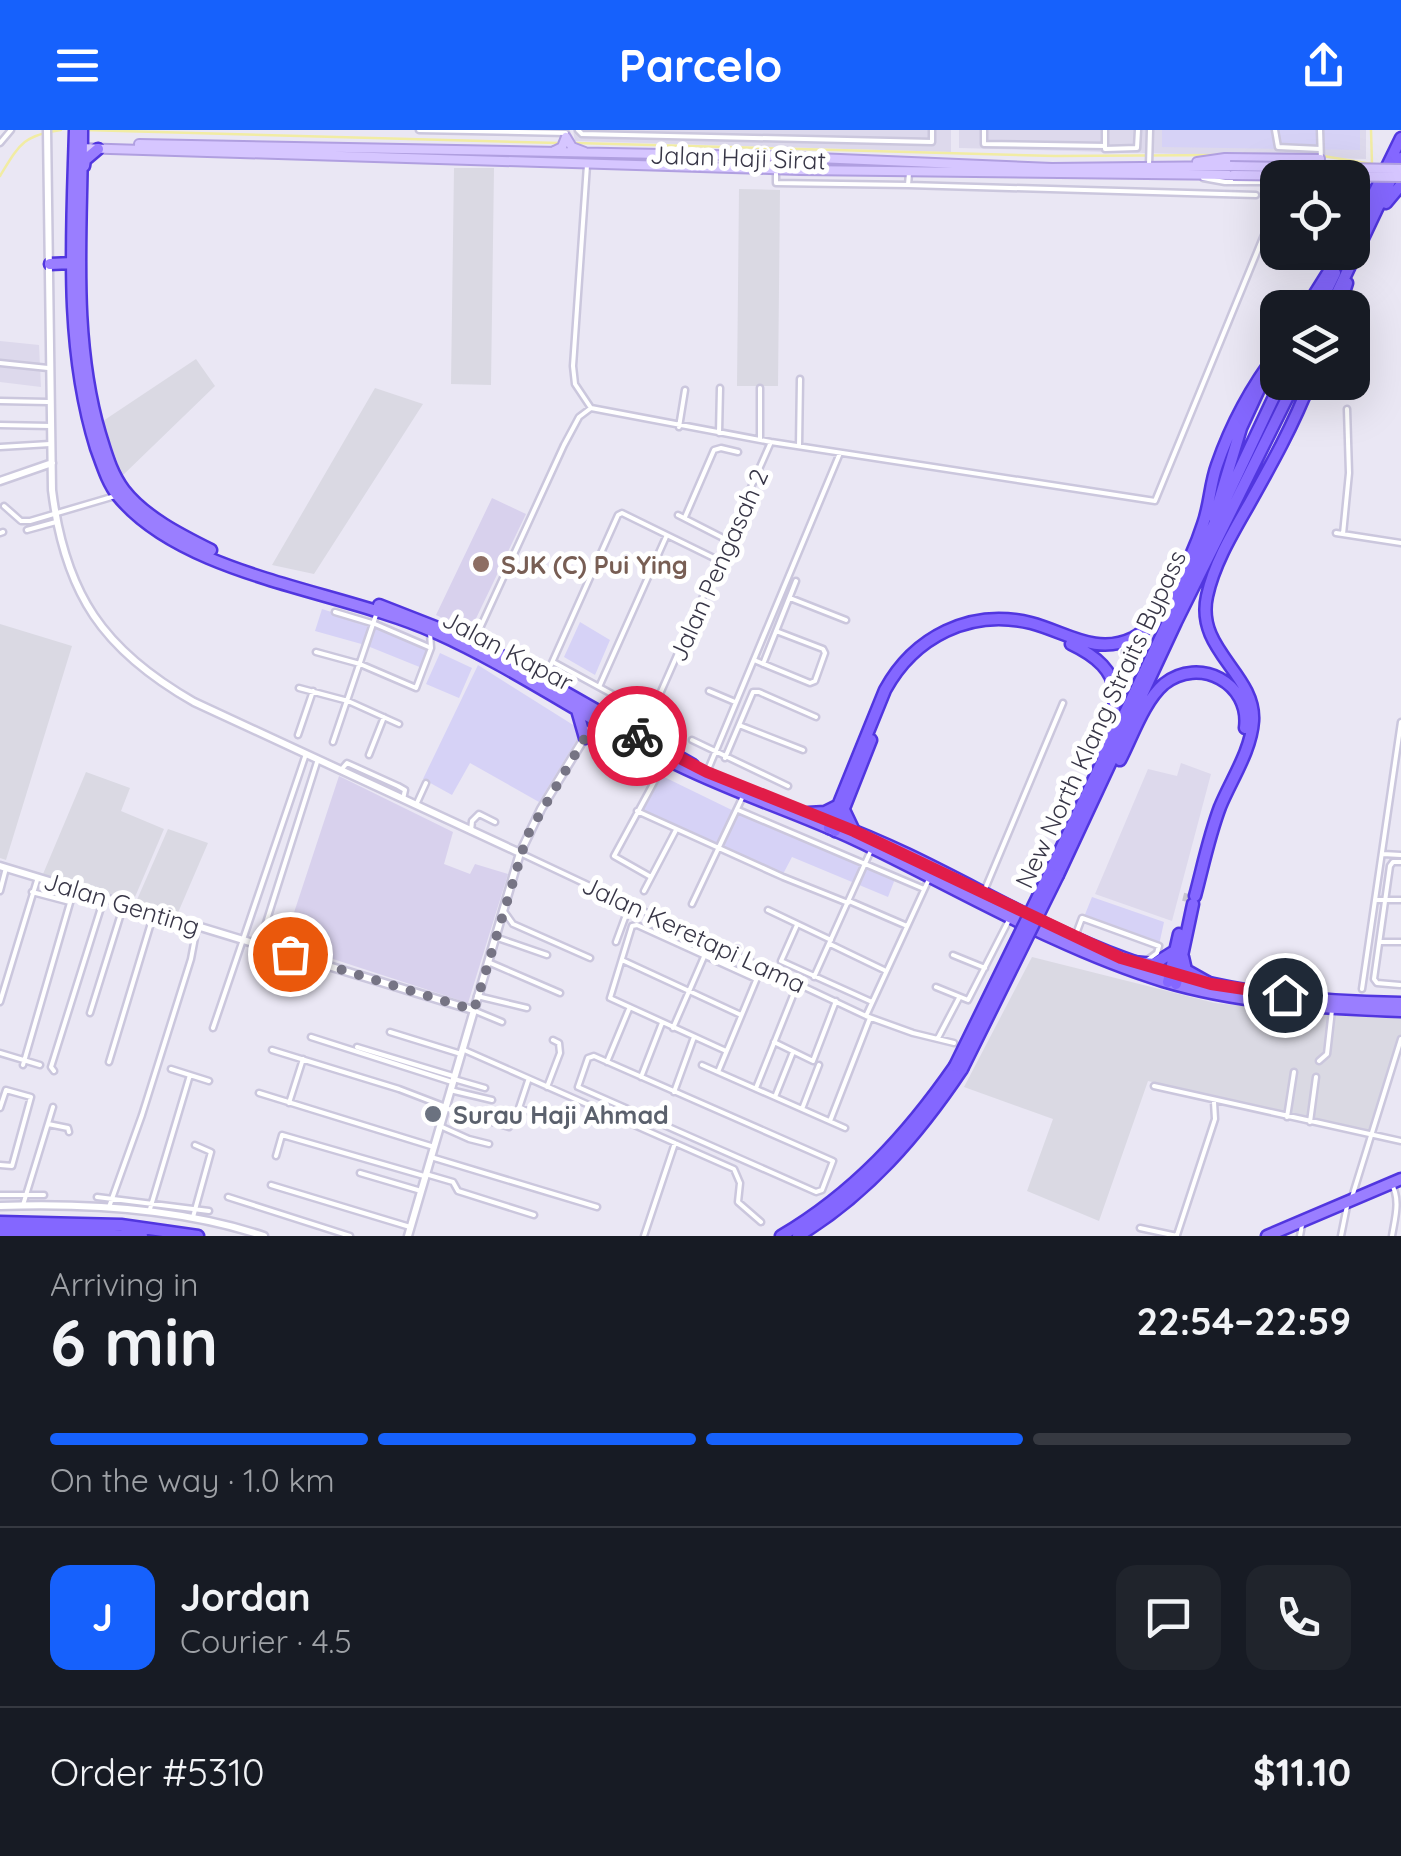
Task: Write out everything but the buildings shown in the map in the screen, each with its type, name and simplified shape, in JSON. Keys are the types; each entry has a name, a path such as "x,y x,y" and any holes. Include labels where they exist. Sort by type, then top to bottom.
{"highway":[{"name":"Jalan Kapar","path":"80,138 78,212 62,264 77,377 102,466 117,495 157,529 222,562 430,630 506,667 577,710 707,772 808,813 1105,960 1262,1001 1332,1008 1401,1007"},
{"name":"Jalan Kapar","path":"80,138 78,212 85,376 109,462 124,490 155,518 236,561 393,609 484,646 544,680 614,731 666,760 744,794 854,831 1076,939 1172,979 1401,1007"},
{"path":"80,138 99,146 85,160 82,173"},
{"path":"1370,204 1401,138"},
{"path":"1370,210 1401,158"},
{"path":"1370,217 1401,186"},
{"path":"834,826 895,672 933,636 970,622 1000,619 1031,623 1077,640 1104,645 1130,640 1160,615 1204,524 1216,468 1238,412 1260,374"},
{"path":"1210,534 1241,428 1260,388"},
{"name":"New North Klang Straits Bypass","path":"798,1236 853,1196 897,1156 927,1121 958,1068 1054,874 1089,787 1273,400"},
{"name":"New North Klang Straits Bypass","path":"1054,874 1079,833 1176,622 1286,400"},
{"path":"1191,899 1219,810 1250,739 1253,720 1247,692 1212,640 1206,621 1206,601 1212,577 1231,536 1284,442 1302,400"},
{"path":"808,813 841,807 899,676 922,651 957,631 986,624 1014,624 1045,633 1089,653 1110,672 1115,709 1089,787"},
{"path":"1079,833 1164,684 1182,674 1203,672 1220,677 1236,691 1247,721 1212,814 1172,979"},
{"path":"577,710 585,738 614,731"},
{"path":"841,807 854,831"},
{"path":"1138,962 1162,962 1179,949"},
{"path":"1179,949 1186,970 1211,984"},
{"name":"New North Klang Straits Bypass","path":"782,1236 828,1205 890,1150 958,1068"},
{"path":"1267,1236 1396,1181"},
{"path":"0,1222 121,1225 198,1236"},
{"path":"0,1231 142,1236"}],"main road":[{"path":"511,153 554,152 562,146 566,133"},
{"path":"566,133 578,151 614,155"},
{"name":"Jalan Haji Sirat","path":"99,146 511,153 588,163 776,170 1184,175 1401,169"},
{"name":"Jalan Haji Sirat","path":"99,146 565,158 708,155 1052,168 1150,155 1232,171 1401,177"},
{"path":"708,155 736,162 710,168"},
{"path":"1183,164 1225,158 1321,155"},
{"path":"789,157 767,162 799,170"}],"street":[{"path":"0,143 10,130"},
{"path":"419,130 566,133 565,158"},
{"path":"578,130 582,134 720,133 756,138 932,142 932,130"},
{"path":"756,130 756,138"},
{"path":"984,130 984,144 1137,147 1150,155"},
{"path":"1104,130 1105,148"},
{"path":"1137,147 1138,130"},
{"path":"1150,130 1150,155"},
{"path":"1276,130 1276,146 1321,155"},
{"path":"1320,130 1321,160"},
{"path":"47,134 62,264 52,369 56,518 66,564 95,621 154,678 194,702 520,853"},
{"path":"588,163 573,366 575,384 591,408 771,442 1155,502 1260,245"},
{"path":"776,170 776,183 1256,195"},
{"path":"835,171 835,184"},
{"path":"908,171 908,186"},
{"path":"972,187 973,172"},
{"path":"1031,174 1031,189"},
{"path":"1088,190 1089,175"},
{"path":"1125,192 1126,175"},
{"path":"1184,175 1225,182 1260,182"},
{"path":"0,363 52,369"},
{"path":"799,446 800,379"},
{"path":"718,432 720,388"},
{"path":"760,388 760,439"},
{"path":"679,426 685,390"},
{"path":"0,401 53,402"},
{"path":"461,636 474,634 481,626 564,446 579,417 591,408"},
{"path":"1343,534 1350,466 1346,456 1347,410"},
{"path":"0,425 54,426"},
{"name":"Jalan Pengasah 2","path":"633,734 644,712 652,712 771,442"},
{"path":"0,447 53,444"},
{"path":"686,517 714,450 738,452"},
{"path":"707,772 840,453"},
{"path":"0,480 52,463"},
{"path":"27,530 117,495"},
{"path":"4,506 20,521 56,518"},
{"path":"544,680 618,515 622,513 720,561"},
{"path":"678,515 730,541"},
{"path":"1336,534 1401,543"},
{"path":"599,688 666,537"},
{"path":"764,664 796,581"},
{"path":"790,598 846,620"},
{"path":"333,742 377,610"},
{"path":"335,612 431,648"},
{"path":"481,626 484,646"},
{"path":"316,652 360,664 416,688 431,648 430,630"},
{"path":"753,659 810,683 814,681 825,654 823,649 776,631"},
{"path":"552,662 644,712"},
{"path":"299,688 348,701 399,724"},
{"path":"298,734 313,691"},
{"path":"709,691 736,702"},
{"path":"725,758 753,692 816,717"},
{"path":"983,893 1063,703"},
{"path":"369,756 384,716"},
{"path":"271,1185 409,1232 520,853 541,809 597,718"},
{"path":"1346,1001 1362,989 1401,722"},
{"path":"739,725 803,750"},
{"path":"692,740 788,786"},
{"path":"214,1028 306,754"},
{"path":"259,945 318,760"},
{"path":"651,877 614,858 666,760"},
{"path":"341,770 347,762 405,790 403,799"},
{"path":"374,785 378,777"},
{"path":"1393,782 1401,783"},
{"path":"416,805 426,783"},
{"path":"692,904 744,794"},
{"path":"738,810 924,889"},
{"path":"637,812 907,926"},
{"path":"472,831 472,821 479,814 496,822"},
{"path":"644,892 676,830"},
{"path":"814,977 872,848"},
{"name":"Jalan Keretapi Lama","path":"520,853 868,1017 954,1043"},
{"path":"1382,854 1401,855"},
{"path":"1400,985 1377,983 1374,979 1391,864 1401,862"},
{"path":"0,891 3,867"},
{"name":"Jalan Genting","path":"3,867 474,1010"},
{"path":"830,1120 872,1002 930,876"},
{"path":"0,1002 38,877"},
{"path":"23,1063 74,888"},
{"path":"32,892 70,902"},
{"path":"54,1071 51,1068 104,898"},
{"path":"1377,900 1401,900"},
{"path":"90,1012 124,904"},
{"path":"616,942 630,904"},
{"path":"504,910 513,924 590,958"},
{"path":"768,910 886,970"},
{"path":"109,1062 154,913"},
{"path":"936,987 965,1001 970,998 1012,916"},
{"path":"1076,939 1082,918 1159,946 1152,958 1138,962"},
{"path":"726,1051 610,998 634,924 756,979"},
{"path":"797,924 781,961 872,1002"},
{"path":"110,1203 191,959 197,926"},
{"path":"496,937 547,955"},
{"path":"673,1028 710,942"},
{"path":"1380,942 1401,942"},
{"path":"953,955 985,968"},
{"path":"488,962 560,993"},
{"path":"612,967 621,963 741,1015"},
{"path":"718,1072 762,966"},
{"path":"756,1088 798,983"},
{"path":"1362,989 1376,1003"},
{"path":"478,996 526,1008"},
{"path":"938,1038 958,998"},
{"path":"774,1042 813,1061 836,1001"},
{"path":"1318,1061 1327,1054 1332,1008"},
{"path":"607,1062 629,1009"},
{"path":"474,1010 502,1022"},
{"path":"642,1077 662,1023"},
{"path":"390,1032 462,1051 734,1169 740,1183 738,1202 761,1222"},
{"path":"674,1092 694,1037"},
{"path":"310,1038 453,1082 485,1088"},
{"path":"1341,1236 1401,1039"},
{"path":"547,1086 560,1053 559,1044 553,1040"},
{"path":"357,1047 492,1100"},
{"path":"272,1050 509,1127"},
{"path":"775,1098 793,1052"},
{"path":"0,1053 40,1065"},
{"path":"594,1056 642,1077 833,1162 822,1190 816,1192 577,1086 588,1058 594,1056"},
{"path":"289,1103 302,1060"},
{"path":"702,1065 845,1128"},
{"path":"802,1109 820,1065"},
{"path":"171,1069 210,1081"},
{"path":"1288,1117 1294,1072"},
{"path":"150,1212 190,1075"},
{"path":"1310,1122 1316,1077"},
{"path":"529,1078 519,1108 539,1115"},
{"path":"1154,1086 1401,1141"},
{"path":"0,1108 6,1090 30,1098 12,1166 0,1165"},
{"path":"259,1093 434,1148"},
{"path":"1140,1228 1177,1236 1215,1119 1214,1102"},
{"path":"23,1205 53,1106"},
{"path":"48,1124 68,1128 69,1132"},
{"path":"440,1126 489,1144"},
{"path":"276,1156 282,1135 453,1182 458,1190 534,1215"},
{"path":"644,1236 674,1143"},
{"path":"193,1219 211,1152 195,1145"},
{"path":"431,1157 597,1208"},
{"path":"360,1173 421,1191"},
{"path":"1392,1236 1398,1203 1396,1181"},
{"path":"0,1195 44,1195"},
{"path":"97,1197 264,1236"},
{"path":"228,1197 350,1236"},
{"path":"0,1206 152,1202 209,1211"},
{"path":"1300,1236 1304,1221"}],"shaded area":[{"path":"573,130 951,130 951,152 575,141"},
{"path":"959,130 1366,130 1366,159 959,148"},
{"path":"1162,130 1360,130 1360,150 1162,147"},
{"path":"454,168 494,168 491,385 451,384"},
{"path":"739,189 780,190 778,386 737,386"},
{"path":"0,341 39,345 41,387 0,382"},
{"path":"196,359 215,386 122,476 103,421"},
{"path":"375,388 423,404 314,574 272,565"},
{"name":"SJK (C) Pui Ying","path":"492,498 526,514 470,631 436,615"},
{"path":"322,609 429,649 422,668 365,645 315,631"},
{"path":"580,622 610,640 595,675 564,657"},
{"path":"0,624 72,646 6,860 0,858"},
{"path":"440,653 472,668 459,698 426,684"},
{"path":"478,665 578,728 578,738 539,802 470,763 452,795 423,779"},
{"path":"1181,763 1211,774 1172,921 1095,894 1148,769 1177,776"},
{"path":"86,772 130,788 121,811 164,829 132,904 43,874"},
{"path":"660,775 740,814 895,879 888,897 792,857 782,876 640,811"},
{"path":"339,776 453,832 444,864 470,874 475,864 508,874 468,1003 284,943"},
{"path":"168,829 208,843 177,915 136,902"},
{"path":"1092,897 1164,922 1159,945 1084,917"},
{"path":"1032,957 1215,1003 1401,1017 1401,1034 1370,1133 1148,1081 1099,1221 1027,1191 1053,1119 964,1087"}],"waterway":[{"path":"0,176 23,143 61,130"},
{"path":"85,130 558,143"},
{"path":"1323,156 1372,164 1371,130"},
{"path":"576,143 1055,156 1225,155"},
{"path":"1243,154 1315,155"}],"tunnel":[{"path":"1187,902 1189,894"}],"way so far":[{"path":"290,954 474,1010 520,853 547,800 599,714 637,736"}],"place":[{"name":"SJK (C) Pui Ying","path":"481,564"},
{"name":"Surau Haji Ahmad","path":"433,1114"}],"route":[{"path":"637,736 707,772 854,831 1121,958 1211,984 1285,995"}]}
